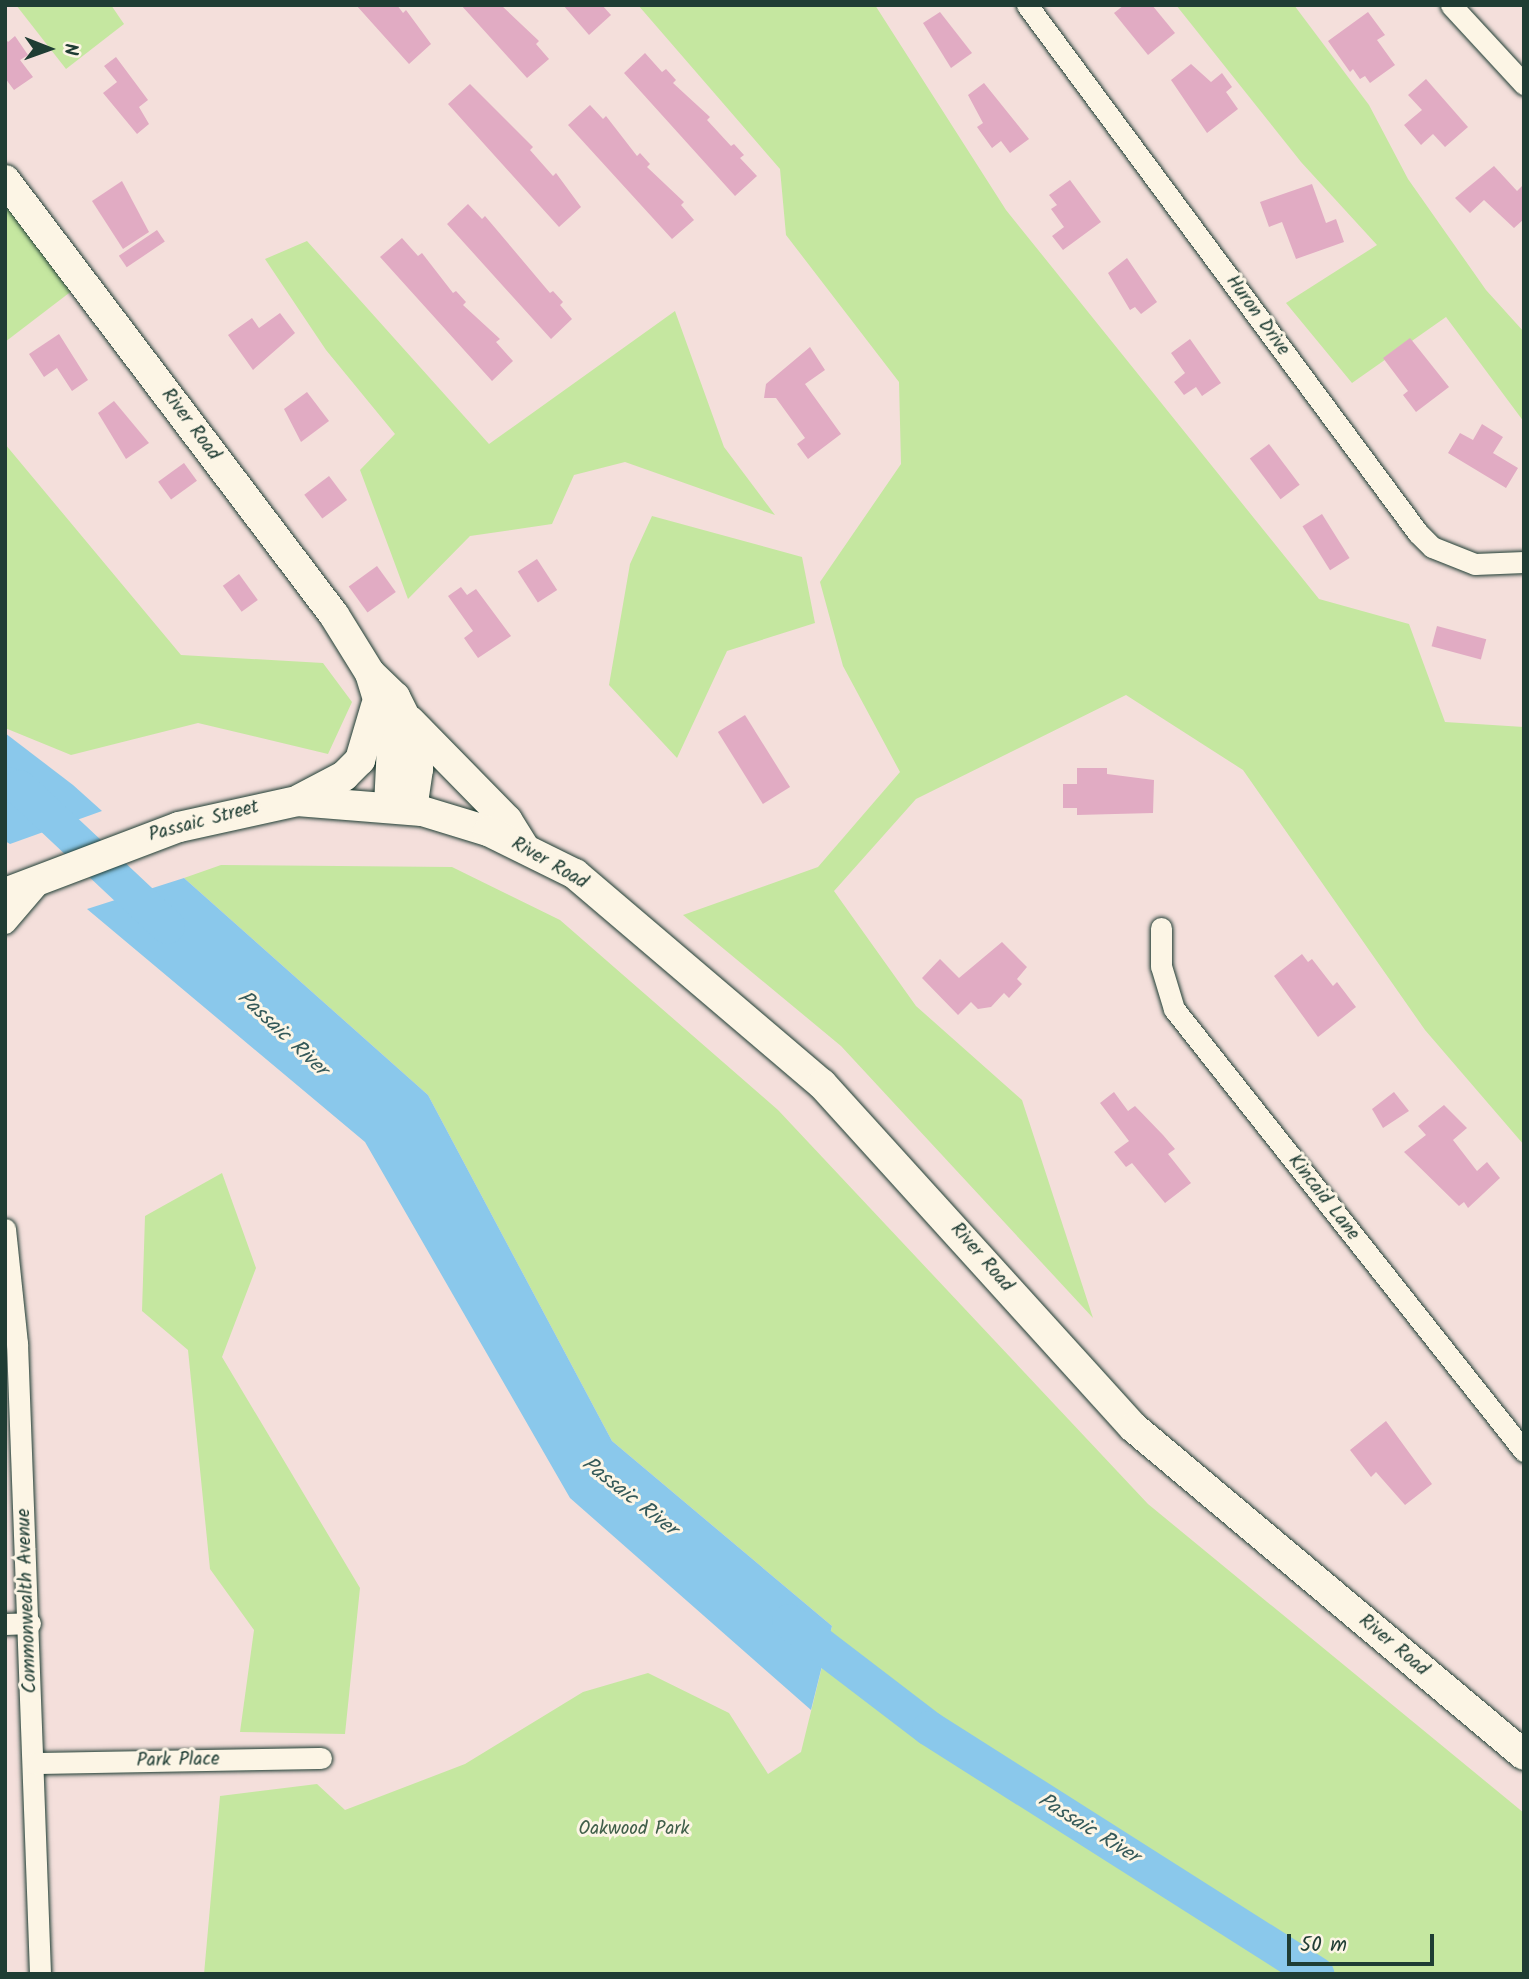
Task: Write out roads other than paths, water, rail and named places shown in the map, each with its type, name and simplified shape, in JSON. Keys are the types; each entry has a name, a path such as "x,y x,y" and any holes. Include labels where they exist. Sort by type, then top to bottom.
{"main road":[{"name":"River Road","path":"5,180 334,615 370,673"},
{"path":"370,673 376,706 392,746 400,807"},
{"path":"370,673 395,696 408,719 507,820 524,847"},
{"path":"297,801 344,776 360,760 376,706"},
{"path":"400,807 418,769 408,719"},
{"name":"Passaic Street","path":"5,893 145,838 223,814 297,801 400,807"},
{"name":"River Road","path":"400,807 524,847 575,874 622,911 822,1084 1133,1427 1524,1755"}],"street":[{"name":"Huron Drive","path":"1027,5 1418,533 1432,547 1475,564 1524,562"},
{"path":"1451,5 1524,84"},
{"path":"5,923 47,875"},
{"name":"Kincaid Lane","path":"1161,928 1161,966 1174,1009 1524,1451"},
{"name":"Commonwealth Avenue","path":"5,1229 30,1623 40,1974"},
{"path":"5,1624 30,1623"},
{"name":"Park Place","path":"35,1763 321,1758"}],"water":[{"path":"5,733 102,811 10,844 5,841"},
{"path":"184,878 428,1095 612,1441 832,1626 811,1710 570,1498 365,1142 87,909"}],"waterway":[{"name":"Passaic River","path":"5,784 19,787 167,926"},
{"name":"Passaic River","path":"789,1621 929,1728 1316,1974"}],"park label":[{"name":"Oakwood Park","path":"634,1830"}]}
